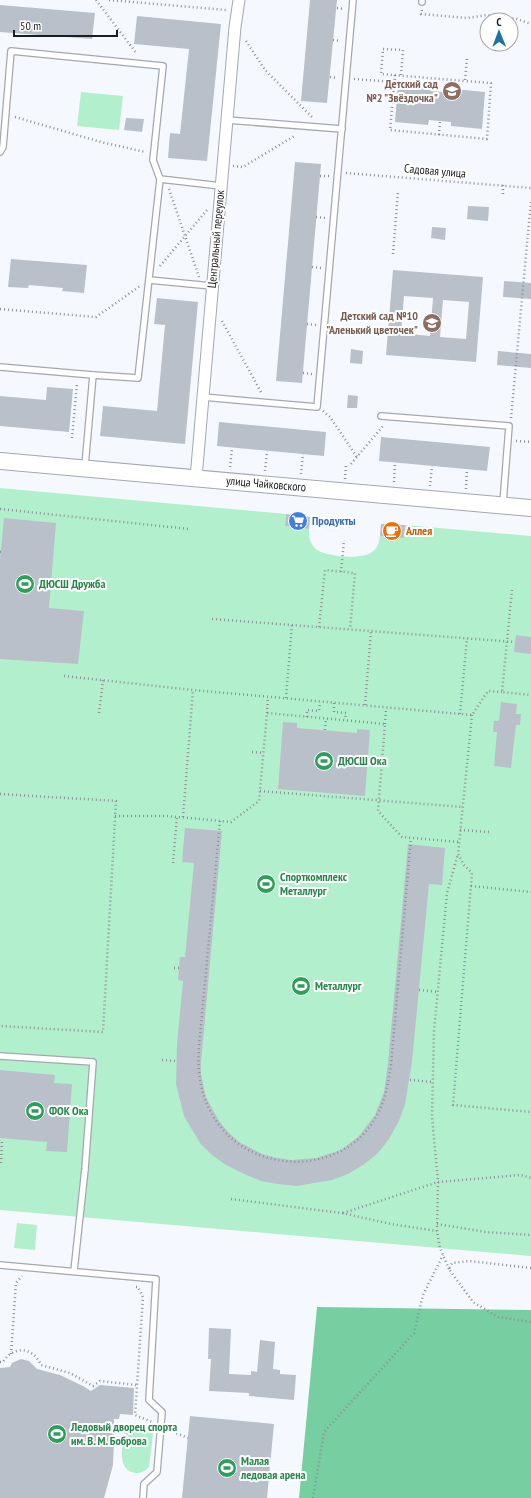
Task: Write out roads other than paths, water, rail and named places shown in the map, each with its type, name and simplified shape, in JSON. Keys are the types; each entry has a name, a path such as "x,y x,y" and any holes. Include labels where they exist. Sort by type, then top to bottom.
{"main road":[{"name":"улица Чайковского","path":"0,461 531,508"}],"street":[{"name":"Центральный переулок","path":"196,478 211,301 207,285 221,186 235,22 240,0"}],"lane":[{"path":"203,397 317,407 353,0"},
{"path":"0,152 3,147 11,51 164,66 153,160 163,180 149,280 138,378 0,367"},
{"path":"227,120 342,129"},
{"path":"163,180 221,186"},
{"path":"149,280 207,285"},
{"path":"85,468 93,375"},
{"path":"381,416 509,426 502,505"},
{"path":"0,1056 93,1062 85,1169 74,1271"},
{"path":"0,1264 156,1279 149,1400 162,1412 157,1472 144,1484 143,1498"}],"place":[{"name":"Детский сад №2 \"Звёздочка\"","path":"452,91"},
{"name":"Детский сад №10 \"Аленький цветочек\"","path":"432,323"},
{"name":"Продукты","path":"298,521"},
{"name":"Аллея","path":"392,531"},
{"name":"ДЮСШ Дружба","path":"25,584"},
{"name":"ДЮСШ Ока","path":"324,761"},
{"name":"Спорткомплекс Металлург","path":"266,884"},
{"name":"Металлург","path":"301,986"},
{"name":"ФОК Ока","path":"35,1111"},
{"name":"Ледовый дворец спорта им. В. М. Боброва","path":"57,1434"},
{"name":"Малая ледовая арена","path":"227,1468"}]}
